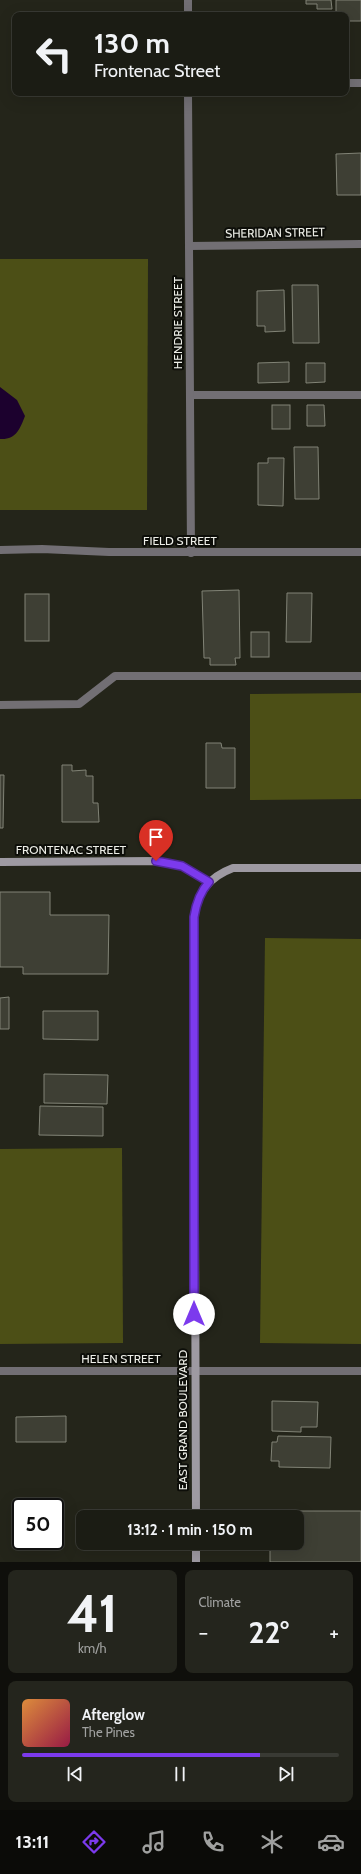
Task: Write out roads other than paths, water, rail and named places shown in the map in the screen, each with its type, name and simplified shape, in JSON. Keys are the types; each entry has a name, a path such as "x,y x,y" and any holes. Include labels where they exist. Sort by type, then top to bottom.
{"main road":[{"name":"FRONTENAC STREET","path":"0,862 156,861 182,866 209,882"},
{"name":"EAST GRAND BOULEVARD","path":"196,1510 195,908 201,892 209,882 217,875 233,868 361,868"},
{"path":"196,1550 196,1562"}],"street":[{"path":"188,0 188,12"},
{"path":"349,83 361,83"},
{"name":"HENDRIE STREET","path":"188,96 191,553"},
{"name":"SHERIDAN STREET","path":"189,246 361,244"},
{"path":"190,395 361,395"},
{"name":"FIELD STREET","path":"0,550 42,549 109,552 191,553 361,552"},
{"path":"0,705 79,704 115,676 361,676"},
{"name":"HELEN STREET","path":"0,1371 361,1371"}]}
